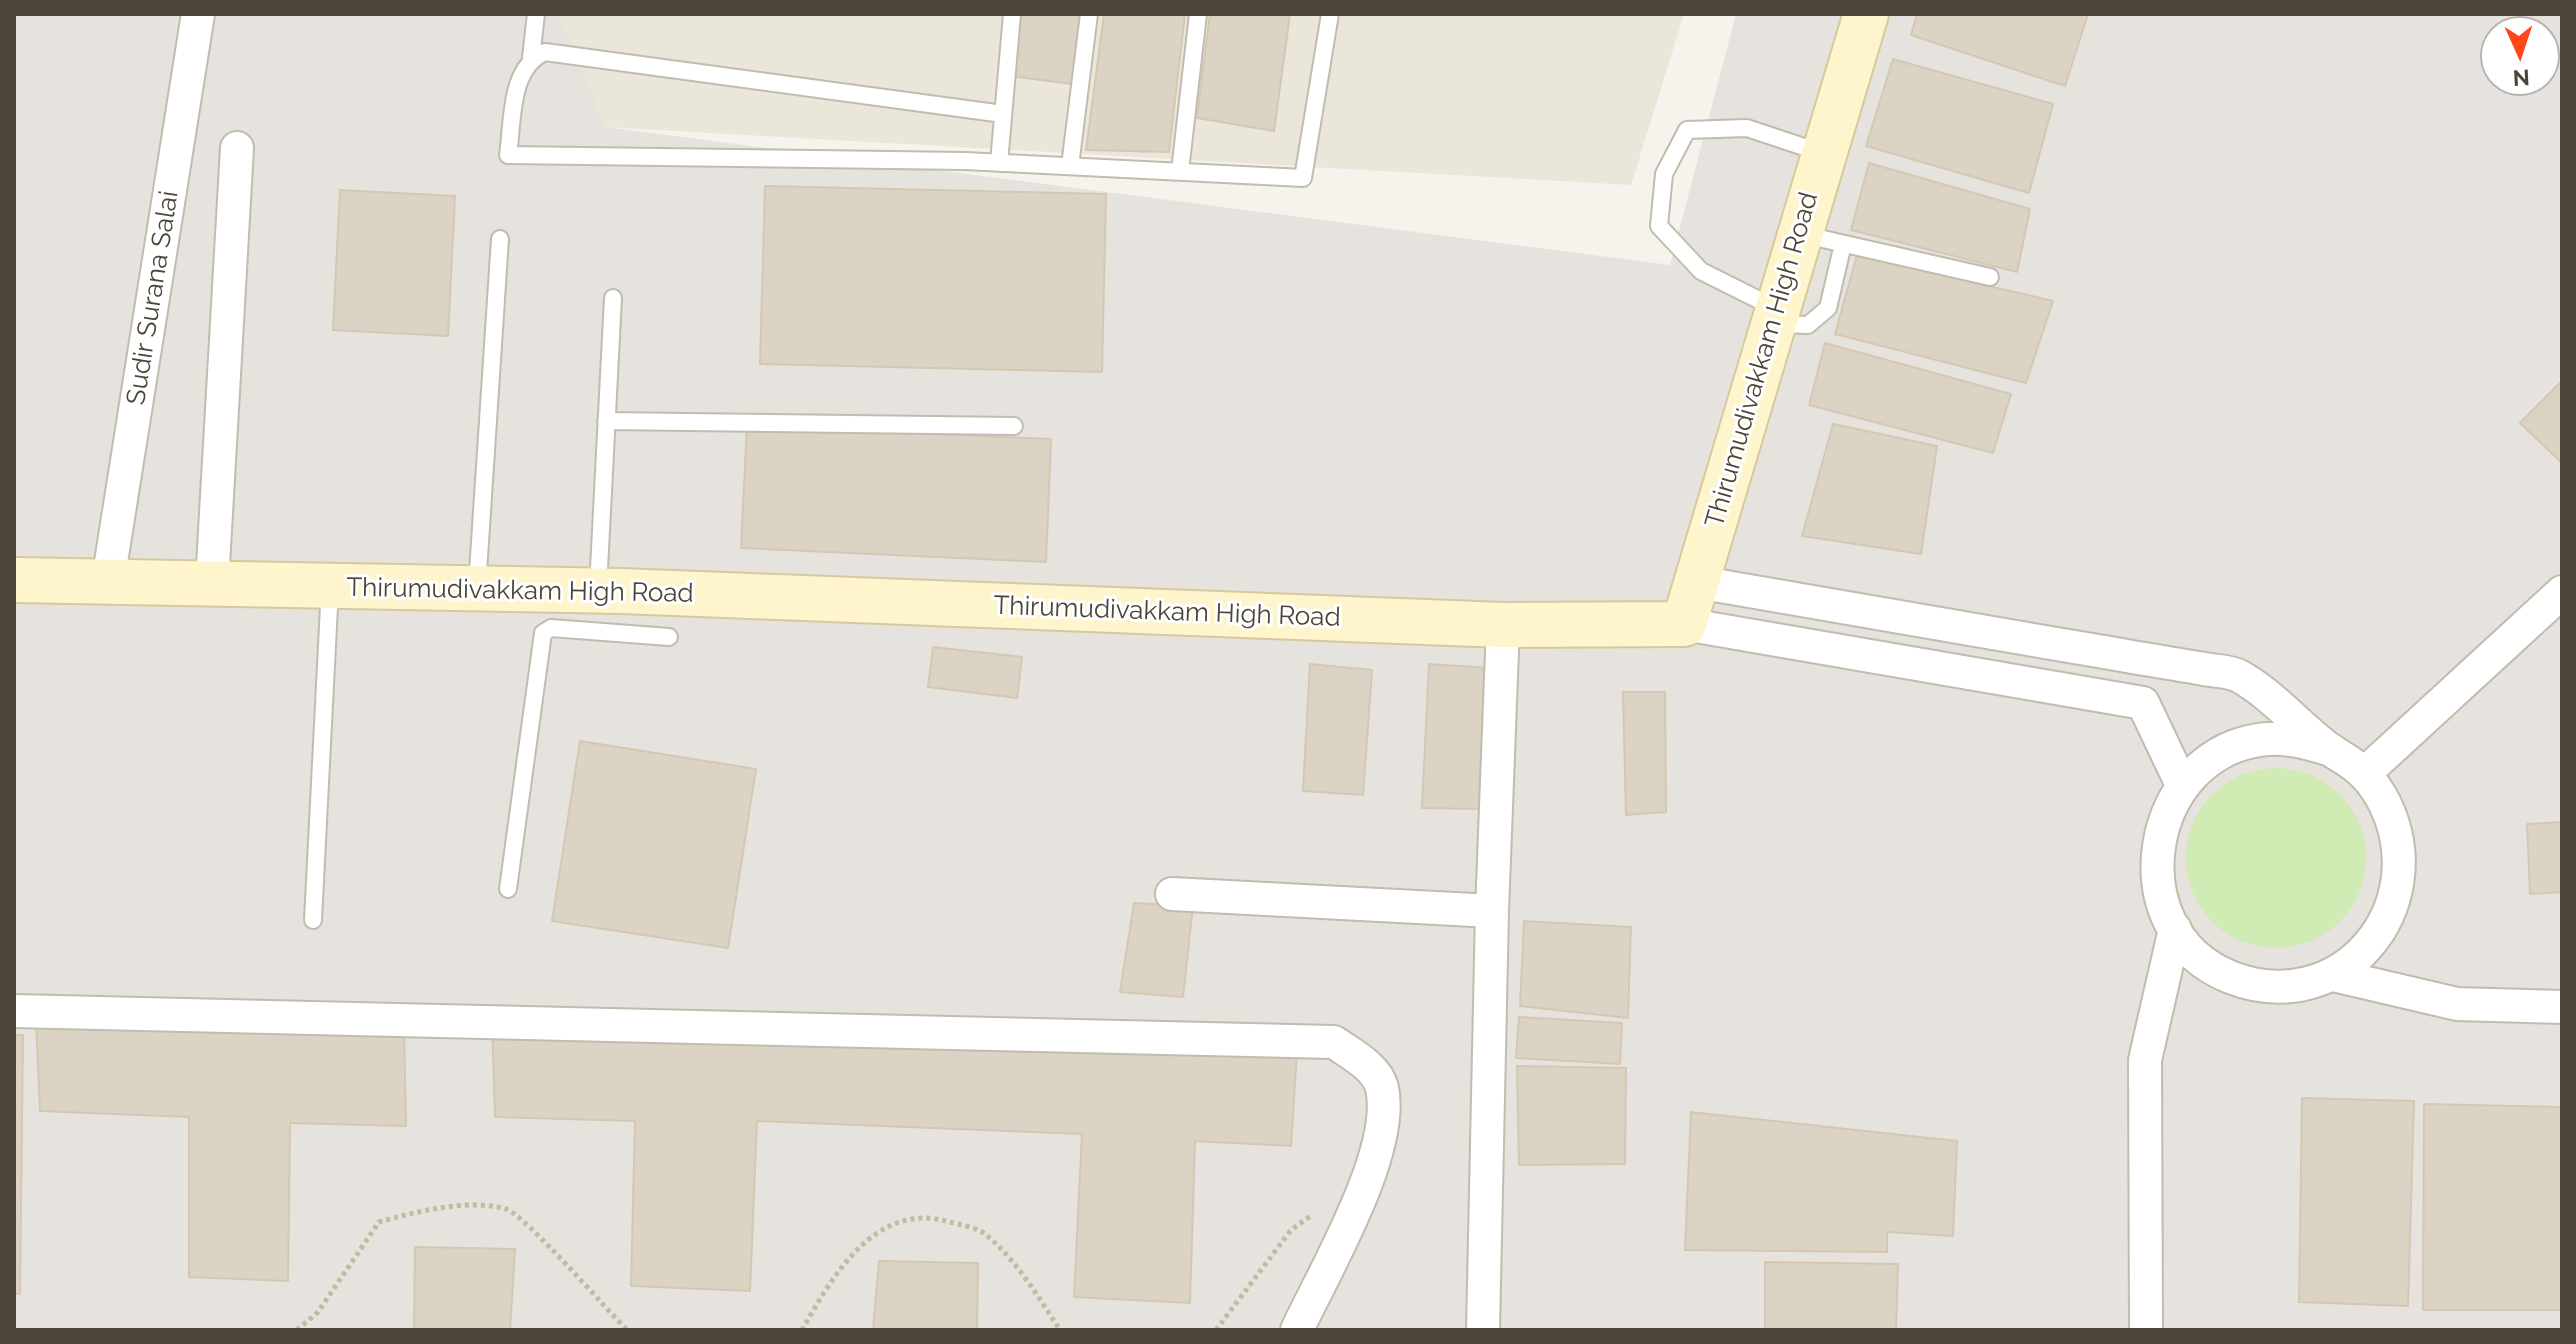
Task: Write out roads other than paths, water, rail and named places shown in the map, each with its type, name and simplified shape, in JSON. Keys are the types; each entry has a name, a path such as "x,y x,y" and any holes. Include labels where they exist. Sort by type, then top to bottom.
{"main road":[{"name":"Thirumudivakkam High Road","path":"14,580 477,588 612,605 1503,625 1684,624 1801,234 1822,153 1866,14"}],"street":[{"name":"Sudir Surana Salai","path":"108,581 198,14"},
{"path":"212,583 237,148"},
{"path":"1697,582 2238,675 2364,774 2384,801 2396,833 2401,866 2395,899 2381,930 2360,956 2333,975 2298,986 2263,986 2228,977 2198,957 2175,929 2162,901 2156,871 2162,826 2182,785 2206,762 2235,746 2267,739 2299,740 2331,750"},
{"path":"2364,774 2562,592"},
{"path":"1684,624 2143,703 2182,785"},
{"path":"1483,1330 1492,911 1503,625"},
{"path":"1172,894 1492,911"},
{"path":"2146,1330 2145,1060 2175,929"},
{"path":"2333,975 2457,1004 2562,1007"},
{"path":"14,1011 1334,1042 1365,1063 1382,1086 1383,1131 1369,1176 1297,1330"}],"lane":[{"path":"536,14 531,58 518,81 508,155 999,163 1303,178 1330,14"},
{"path":"999,163 1012,14"},
{"path":"1070,166 1089,14"},
{"path":"1180,171 1198,14"},
{"path":"531,58 545,52 1003,114"},
{"path":"1822,153 1747,128 1687,130 1664,174 1659,226 1701,271 1797,327 1819,318 1828,308 1843,244"},
{"path":"1801,234 1990,277"},
{"path":"477,588 500,239"},
{"path":"612,605 606,421 613,298"},
{"path":"606,421 1014,426"},
{"path":"313,920 330,587"},
{"path":"508,889 543,633 612,605 669,637"}]}
